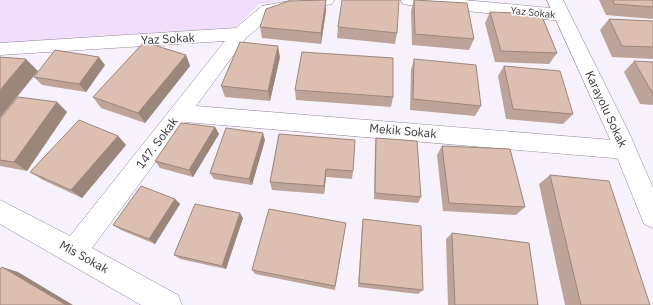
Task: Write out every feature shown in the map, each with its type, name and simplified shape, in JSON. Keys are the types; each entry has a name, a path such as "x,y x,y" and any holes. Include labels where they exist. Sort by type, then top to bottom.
{"street":[{"path":"240,34 268,10 326,0"},
{"name":"Yaz Sokak","path":"409,0 558,4"},
{"name":"Karayolu Sokak","path":"558,4 625,150 653,216"},
{"name":"Yaz Sokak","path":"0,49 240,34"},
{"name":"147. Sokak","path":"74,251 240,34"},
{"name":"Mekik Sokak","path":"180,113 625,150"},
{"name":"Mis Sokak","path":"0,211 74,251 159,303"}],"shaded area":[{"path":"0,0 286,0 259,4 234,29 0,44"}],"building":[{"path":"326,0 321,33 260,27 266,9 289,1"},
{"path":"342,0 399,0 397,33 338,27"},
{"path":"414,0 467,3 474,39 415,34"},
{"path":"613,0 653,0 653,7 614,4"},
{"path":"490,12 541,14 557,53 501,51"},
{"path":"609,19 653,21 653,47 622,46"},
{"path":"144,42 186,55 138,113 93,97"},
{"path":"240,42 278,46 268,91 221,86"},
{"path":"55,50 99,57 79,84 34,77"},
{"path":"302,52 393,58 393,97 295,90"},
{"path":"0,57 26,59 0,90"},
{"path":"414,59 476,65 481,106 413,99"},
{"path":"634,61 653,62 653,94"},
{"path":"504,66 560,71 573,114 513,109"},
{"path":"18,97 57,102 14,162 0,160 0,119"},
{"path":"79,120 118,136 71,190 30,172"},
{"path":"181,123 215,127 189,170 155,161"},
{"path":"226,128 263,133 249,179 210,173"},
{"path":"279,134 355,140 353,171 326,169 324,186 270,182"},
{"path":"376,138 417,141 421,197 375,193"},
{"path":"442,146 510,149 525,207 449,203"},
{"path":"550,175 609,181 650,305 581,305"},
{"path":"141,186 175,199 149,239 113,225"},
{"path":"195,204 240,213 222,266 174,255"},
{"path":"269,209 346,223 335,286 252,270"},
{"path":"363,219 421,226 423,290 359,283"},
{"path":"452,233 529,243 538,305 455,305"},
{"path":"2,267 66,305 0,305 0,269"}]}
